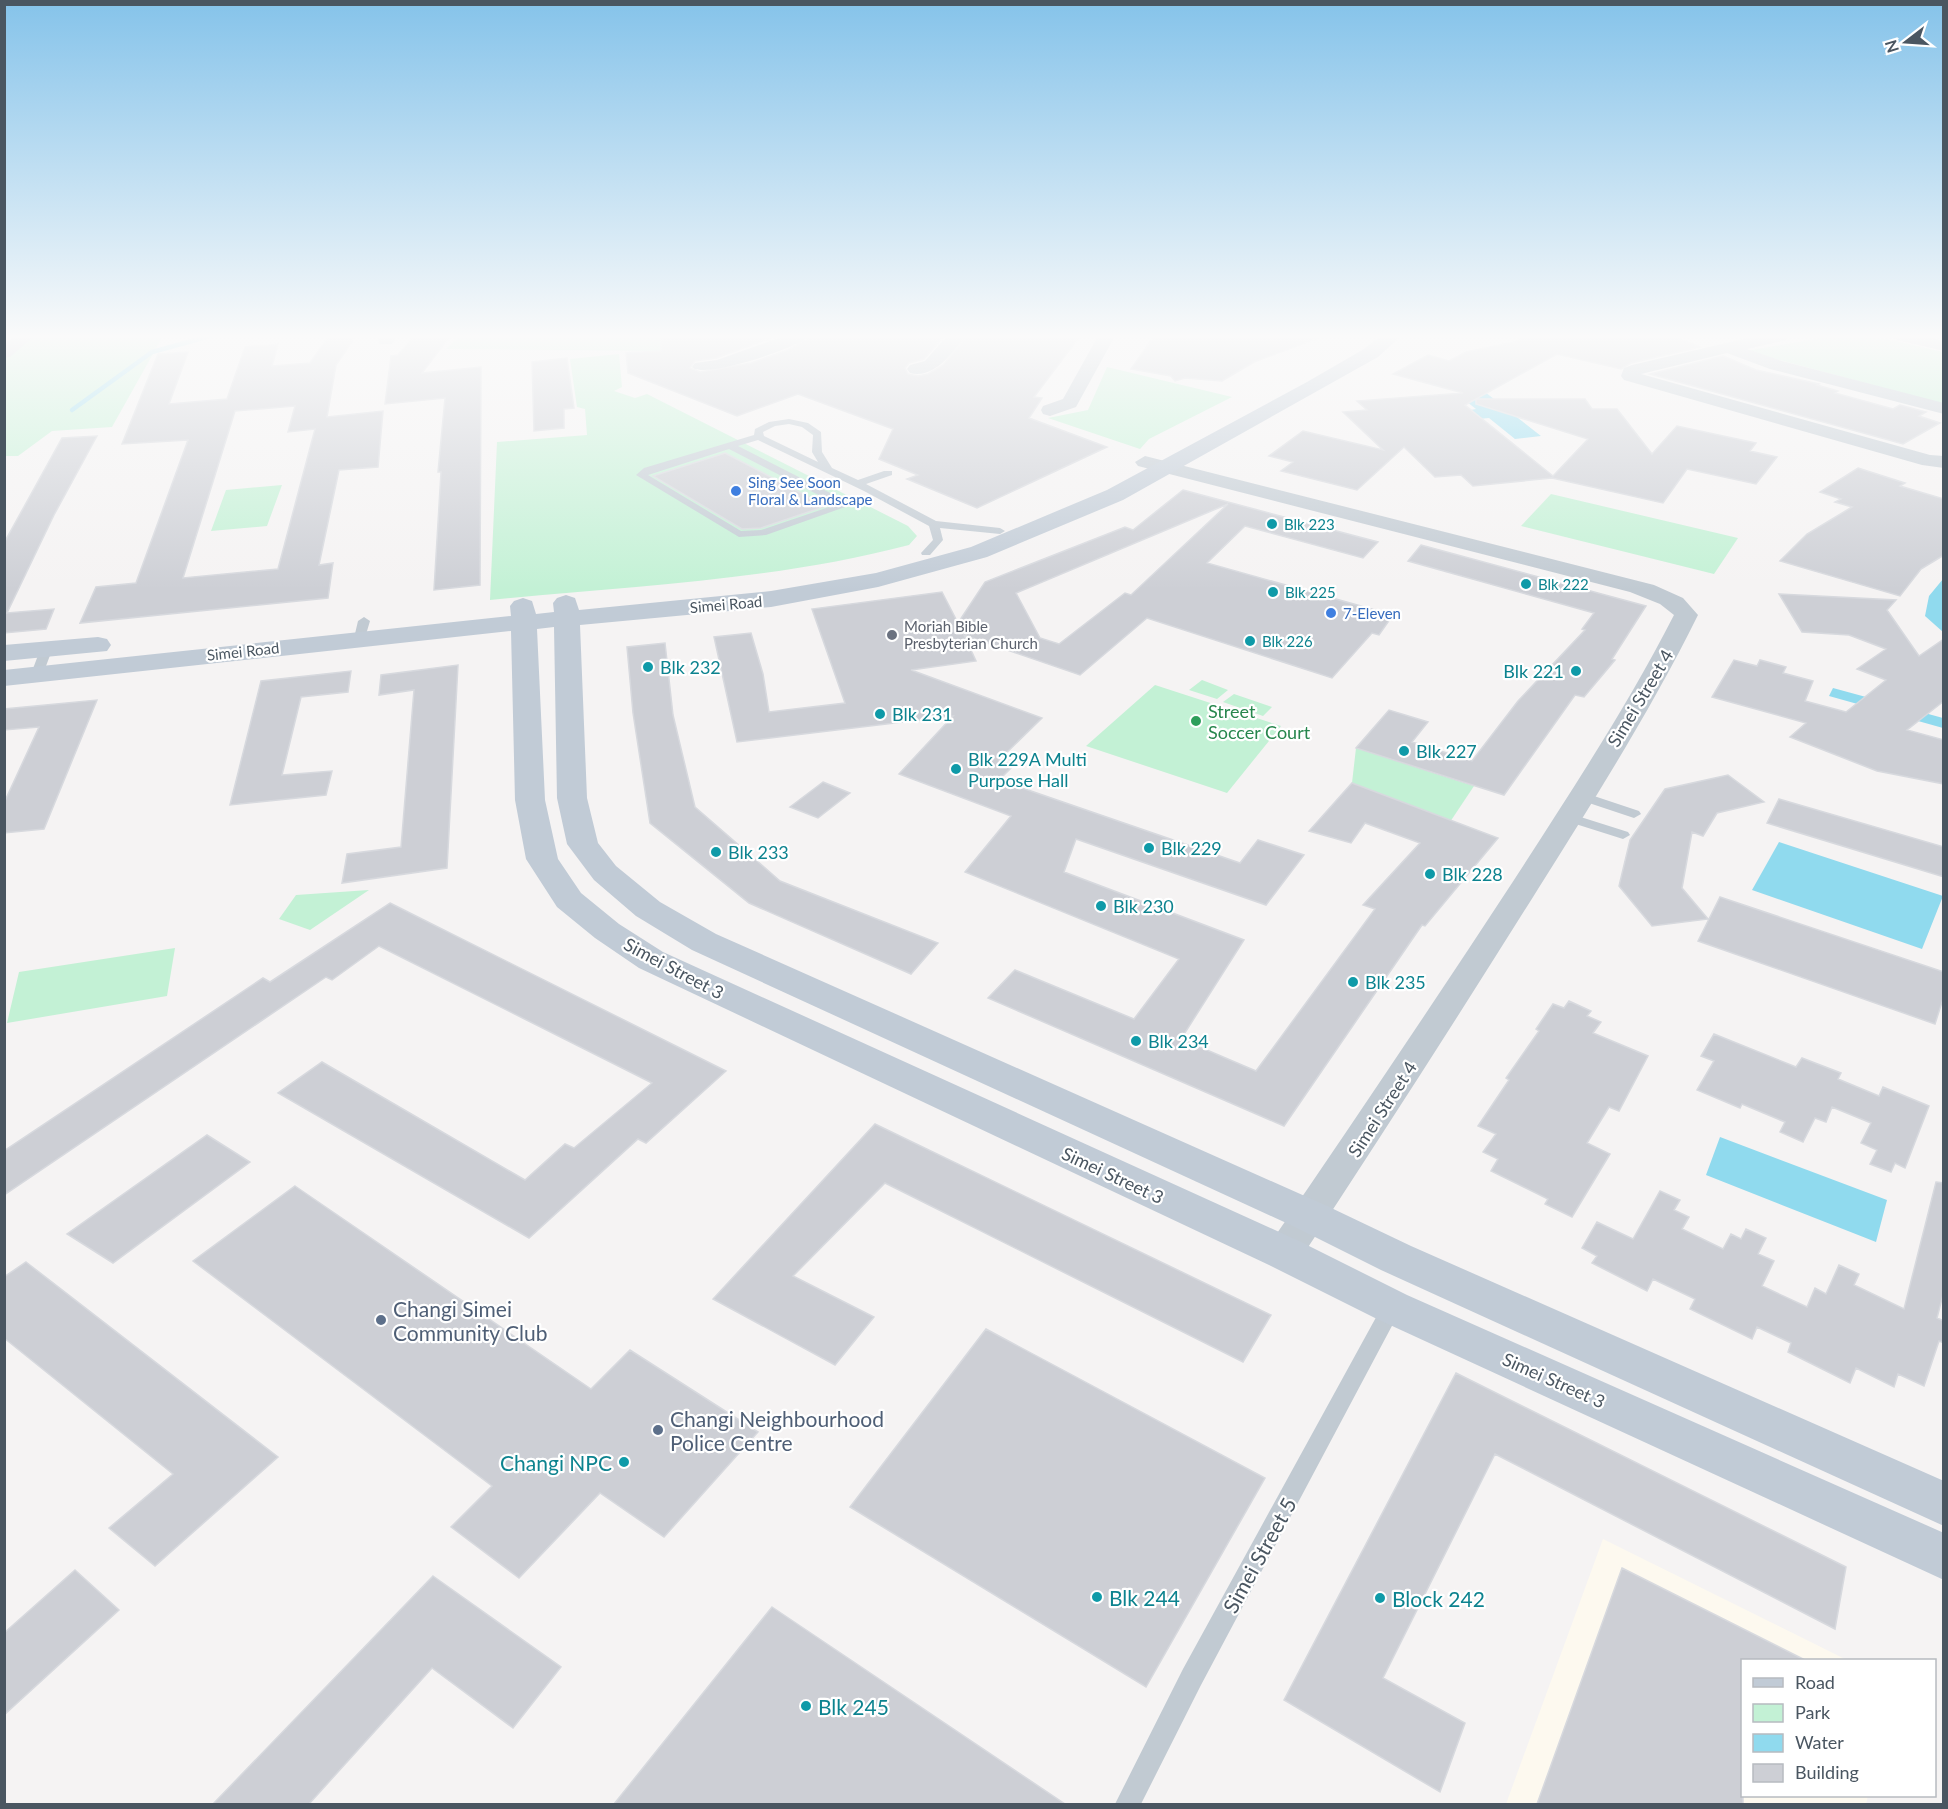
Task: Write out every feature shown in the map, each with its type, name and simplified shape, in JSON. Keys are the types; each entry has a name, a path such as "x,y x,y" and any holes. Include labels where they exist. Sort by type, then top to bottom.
{"main road":[{"name":"Simei Road","path":"4,678 41,662 362,629 766,592 878,579 979,552 1105,500 1156,464 1230,420"},
{"name":"Simei Road","path":"766,592 819,577 926,553 1000,531 1156,464 1241,420"},
{"name":"Simei Street 3","path":"566,611 572,798 583,844 605,873 648,909 704,942 1310,1216 1396,1258 1944,1504"},
{"name":"Simei Street 3","path":"524,615 530,800 542,860 569,900 607,931 651,960 840,1050 1284,1253 1392,1307 1944,1557"},
{"name":"Simei Road","path":"4,653 41,662"}],"street":[{"path":"1786,420 1929,461 1944,462"},
{"name":"Simei Street 4","path":"1156,464 1630,585 1658,593 1678,604 1686,615 1682,628 1575,806 1410,1066 1284,1253"}],"lane":[{"path":"759,437 758,431 764,426 796,422 811,426 818,434 817,452 828,470"},
{"path":"730,446 841,505 838,508 762,533 740,534 642,478 641,475 648,470 759,437 810,463 847,478 934,524 1000,531"},
{"path":"847,478 875,467"},
{"path":"858,484 888,473"},
{"path":"926,553 938,540 934,524"},
{"path":"1575,806 1634,814"},
{"path":"1575,806 1623,835"},
{"name":"Simei Street 5","path":"1128,1804 1192,1677 1392,1307"}],"shaded area":[{"path":"1603,1539 1845,1659 1741,1659 1741,1797 1868,1797 1866,1804 1506,1804"}],"green space":[{"path":"5,420 116,420 112,427 52,431 18,456 5,456"},
{"path":"586,420 699,420 908,526 917,536 909,545 805,567 753,575 490,600 497,442 587,435"},
{"path":"1055,420 1186,420 1149,439 1140,449"},
{"path":"282,485 267,526 211,531 226,490"},
{"path":"1551,494 1738,538 1714,574 1521,526"},
{"path":"1202,680 1228,690 1217,699 1189,690"},
{"path":"1155,685 1281,726 1227,793 1086,746"},
{"path":"1234,694 1272,707 1263,716 1223,702"},
{"path":"1356,748 1474,786 1450,822 1352,783"},
{"path":"369,890 310,930 279,919 296,895"},
{"path":"175,948 167,996 7,1023 19,972"}],"water":[{"path":"1492,420 1521,420 1541,436 1515,439"},
{"path":"1943,579 1943,632 1925,616 1929,596"},
{"path":"1833,688 1943,718 1943,728 1829,696"},
{"path":"1779,842 1943,896 1922,949 1752,890"},
{"path":"1720,1137 1887,1200 1876,1242 1706,1175"}],"building":[{"path":"131,420 232,420 183,578 278,569 315,429 288,432 291,420 382,420 378,467 339,470 319,565 333,563 328,598 80,623 96,587 136,583 188,440 122,444"},
{"path":"443,420 481,420 480,585 434,590 441,472 438,472"},
{"path":"534,420 564,420 564,428 534,431"},
{"path":"870,420 1036,420 1107,447 977,508 907,479 918,475 879,459 893,429"},
{"path":"1352,420 1484,420 1553,476 1588,439 1529,420 1626,420 1652,454 1677,426 1756,443 1750,451 1777,457 1756,484 1687,469 1663,503 1552,478 1473,486 1461,475 1435,477 1404,447 1357,490 1281,471 1293,462 1269,456 1303,431 1383,450"},
{"path":"1818,420 1932,420 1940,423 1903,444"},
{"path":"97,436 54,515 7,613 54,609 46,629 4,633 4,543 62,438"},
{"name":"Sing See Soon Floral & Landscape","path":"725,453 826,506 761,528 742,529 653,476"},
{"path":"1858,468 1905,483 1900,486 1944,499 1944,555 1921,569 1900,596 1780,561 1807,534 1852,507 1835,502 1841,499 1820,492"},
{"path":"1183,490 1378,542 1363,558 1245,526 1207,563 1393,615 1379,635 1372,633 1332,678 1147,618 1080,675 964,635 976,661 911,670 1042,718 999,760 1014,765 999,780 1240,863 1258,840 1304,855 1266,905 1076,839 1064,872 1244,940 1181,1039 1256,1071 1375,909 1363,905 1420,843 1365,823 1351,843 1309,831 1352,783 1498,838 1425,926 1422,925 1284,1126 988,998 1015,970 1134,1019 1179,959 965,872 1011,816 899,774 953,716 737,742 714,637 751,633 763,674 769,712 845,703 812,609 942,592 958,623 985,582 1125,527 1133,530","holes":["1228,504 1131,595 1125,593 1059,644 1040,638 1016,593"]},
{"path":"1421,545 1646,606 1612,659 1615,660 1584,697 1575,695 1504,795 1356,748 1389,710 1428,722 1412,742 1472,761 1518,701 1585,630 1582,629 1594,613 1408,561"},
{"path":"1779,594 1896,600 1887,610 1919,656 1944,639 1944,701 1907,730 1944,740 1944,784 1877,771 1790,737 1806,723 1712,697 1734,660 1757,666 1760,660 1786,667 1783,673 1813,681 1805,701 1846,712 1886,680 1857,669 1886,649 1849,635 1802,632"},
{"name":"Blk 233","path":"665,643 673,715 695,807 780,881 938,943 911,974 749,903 650,823 633,713 627,647"},
{"path":"458,665 447,868 342,883 347,854 401,847 414,690 379,695 381,675"},
{"path":"351,671 348,692 301,697 282,775 332,771 326,795 230,805 261,681"},
{"path":"97,700 44,829 4,833 4,803 39,727 4,730 4,709"},
{"path":"1728,775 1764,802 1717,813 1703,836 1692,832 1682,888 1708,919 1652,926 1619,886 1630,840 1665,789"},
{"path":"823,782 850,793 818,818 790,807"},
{"path":"1779,799 1944,847 1944,877 1767,823"},
{"path":"1720,897 1944,972 1944,996 1935,1024 1698,941"},
{"path":"390,903 726,1071 646,1143 638,1139 529,1238 278,1093 322,1062 525,1180 565,1144 574,1148 652,1083 379,946 332,980 326,977 4,1195 4,1151 263,978 270,982"},
{"path":"1569,1001 1591,1011 1587,1016 1601,1022 1593,1033 1648,1056 1619,1111 1609,1107 1587,1143 1610,1154 1572,1217 1545,1204 1548,1199 1491,1171 1498,1159 1483,1152 1496,1134 1478,1126 1509,1080 1506,1078 1539,1031 1536,1029 1553,1004 1564,1008"},
{"path":"1714,1034 1796,1067 1802,1058 1841,1073 1838,1079 1879,1096 1883,1087 1929,1106 1905,1168 1895,1163 1891,1172 1870,1164 1877,1150 1861,1143 1871,1123 1832,1107 1826,1122 1815,1118 1803,1142 1780,1132 1785,1122 1742,1104 1740,1108 1697,1090 1714,1061 1701,1056"},
{"path":"875,1124 1271,1315 1243,1362 885,1183 793,1276 874,1317 835,1365 713,1299"},
{"path":"207,1135 250,1162 113,1263 67,1234"},
{"path":"1936,1182 1944,1183 1944,1291 1937,1318 1944,1321 1944,1343 1939,1341 1924,1386 1898,1374 1894,1387 1856,1368 1850,1383 1788,1352 1791,1343 1757,1327 1752,1339 1690,1309 1695,1299 1653,1279 1647,1291 1592,1263 1597,1256 1582,1248 1597,1222 1633,1239 1660,1191 1680,1200 1674,1210 1689,1217 1682,1229 1723,1249 1731,1234 1741,1239 1746,1229 1766,1238 1758,1254 1774,1261 1762,1286 1807,1307 1815,1288 1826,1294 1839,1265 1859,1274 1854,1285 1904,1309"},
{"path":"295,1186 591,1389 630,1350 758,1432 664,1537 600,1493 519,1578 451,1527 492,1486 193,1261"},
{"path":"26,1262 278,1457 155,1566 109,1528 173,1474 4,1338 4,1277"},
{"name":"Blk 244","path":"986,1329 1265,1478 1146,1687 850,1507"},
{"name":"Block 242","path":"1456,1373 1846,1567 1835,1629 1495,1454 1383,1678 1465,1723 1440,1792 1284,1700"},
{"path":"1622,1568 1803,1659 1741,1659 1741,1797 1743,1797 1743,1804 1537,1804"},
{"path":"75,1570 119,1610 4,1715 4,1633"},
{"path":"433,1576 561,1667 513,1728 432,1668 309,1804 213,1804"},
{"name":"Blk 245","path":"772,1607 1065,1804 614,1804"}],"place":[{"name":"Sing See Soon Floral & Landscape","path":"736,491"},
{"name":"Blk 223","path":"1272,524"},
{"name":"Blk 222","path":"1526,584"},
{"name":"Blk 225","path":"1273,592"},
{"name":"7-Eleven","path":"1331,613"},
{"name":"Moriah Bible Presbyterian Church","path":"892,635"},
{"name":"Blk 226","path":"1250,641"},
{"name":"Blk 232","path":"648,667"},
{"name":"Blk 221","path":"1576,671"},
{"name":"Blk 231","path":"880,714"},
{"name":"Street Soccer Court","path":"1196,721"},
{"name":"Blk 227","path":"1404,751"},
{"name":"Blk 229A Multi Purpose Hall","path":"956,769"},
{"name":"Blk 229","path":"1149,848"},
{"name":"Blk 233","path":"716,852"},
{"name":"Blk 228","path":"1430,874"},
{"name":"Blk 230","path":"1101,906"},
{"name":"Blk 235","path":"1353,982"},
{"name":"Blk 234","path":"1136,1041"},
{"name":"Changi Simei Community Club","path":"381,1320"},
{"name":"Changi Neighbourhood Police Centre","path":"658,1430"},
{"name":"Changi NPC","path":"624,1462"},
{"name":"Blk 244","path":"1097,1597"},
{"name":"Block 242","path":"1380,1598"},
{"name":"Blk 245","path":"806,1706"}]}
